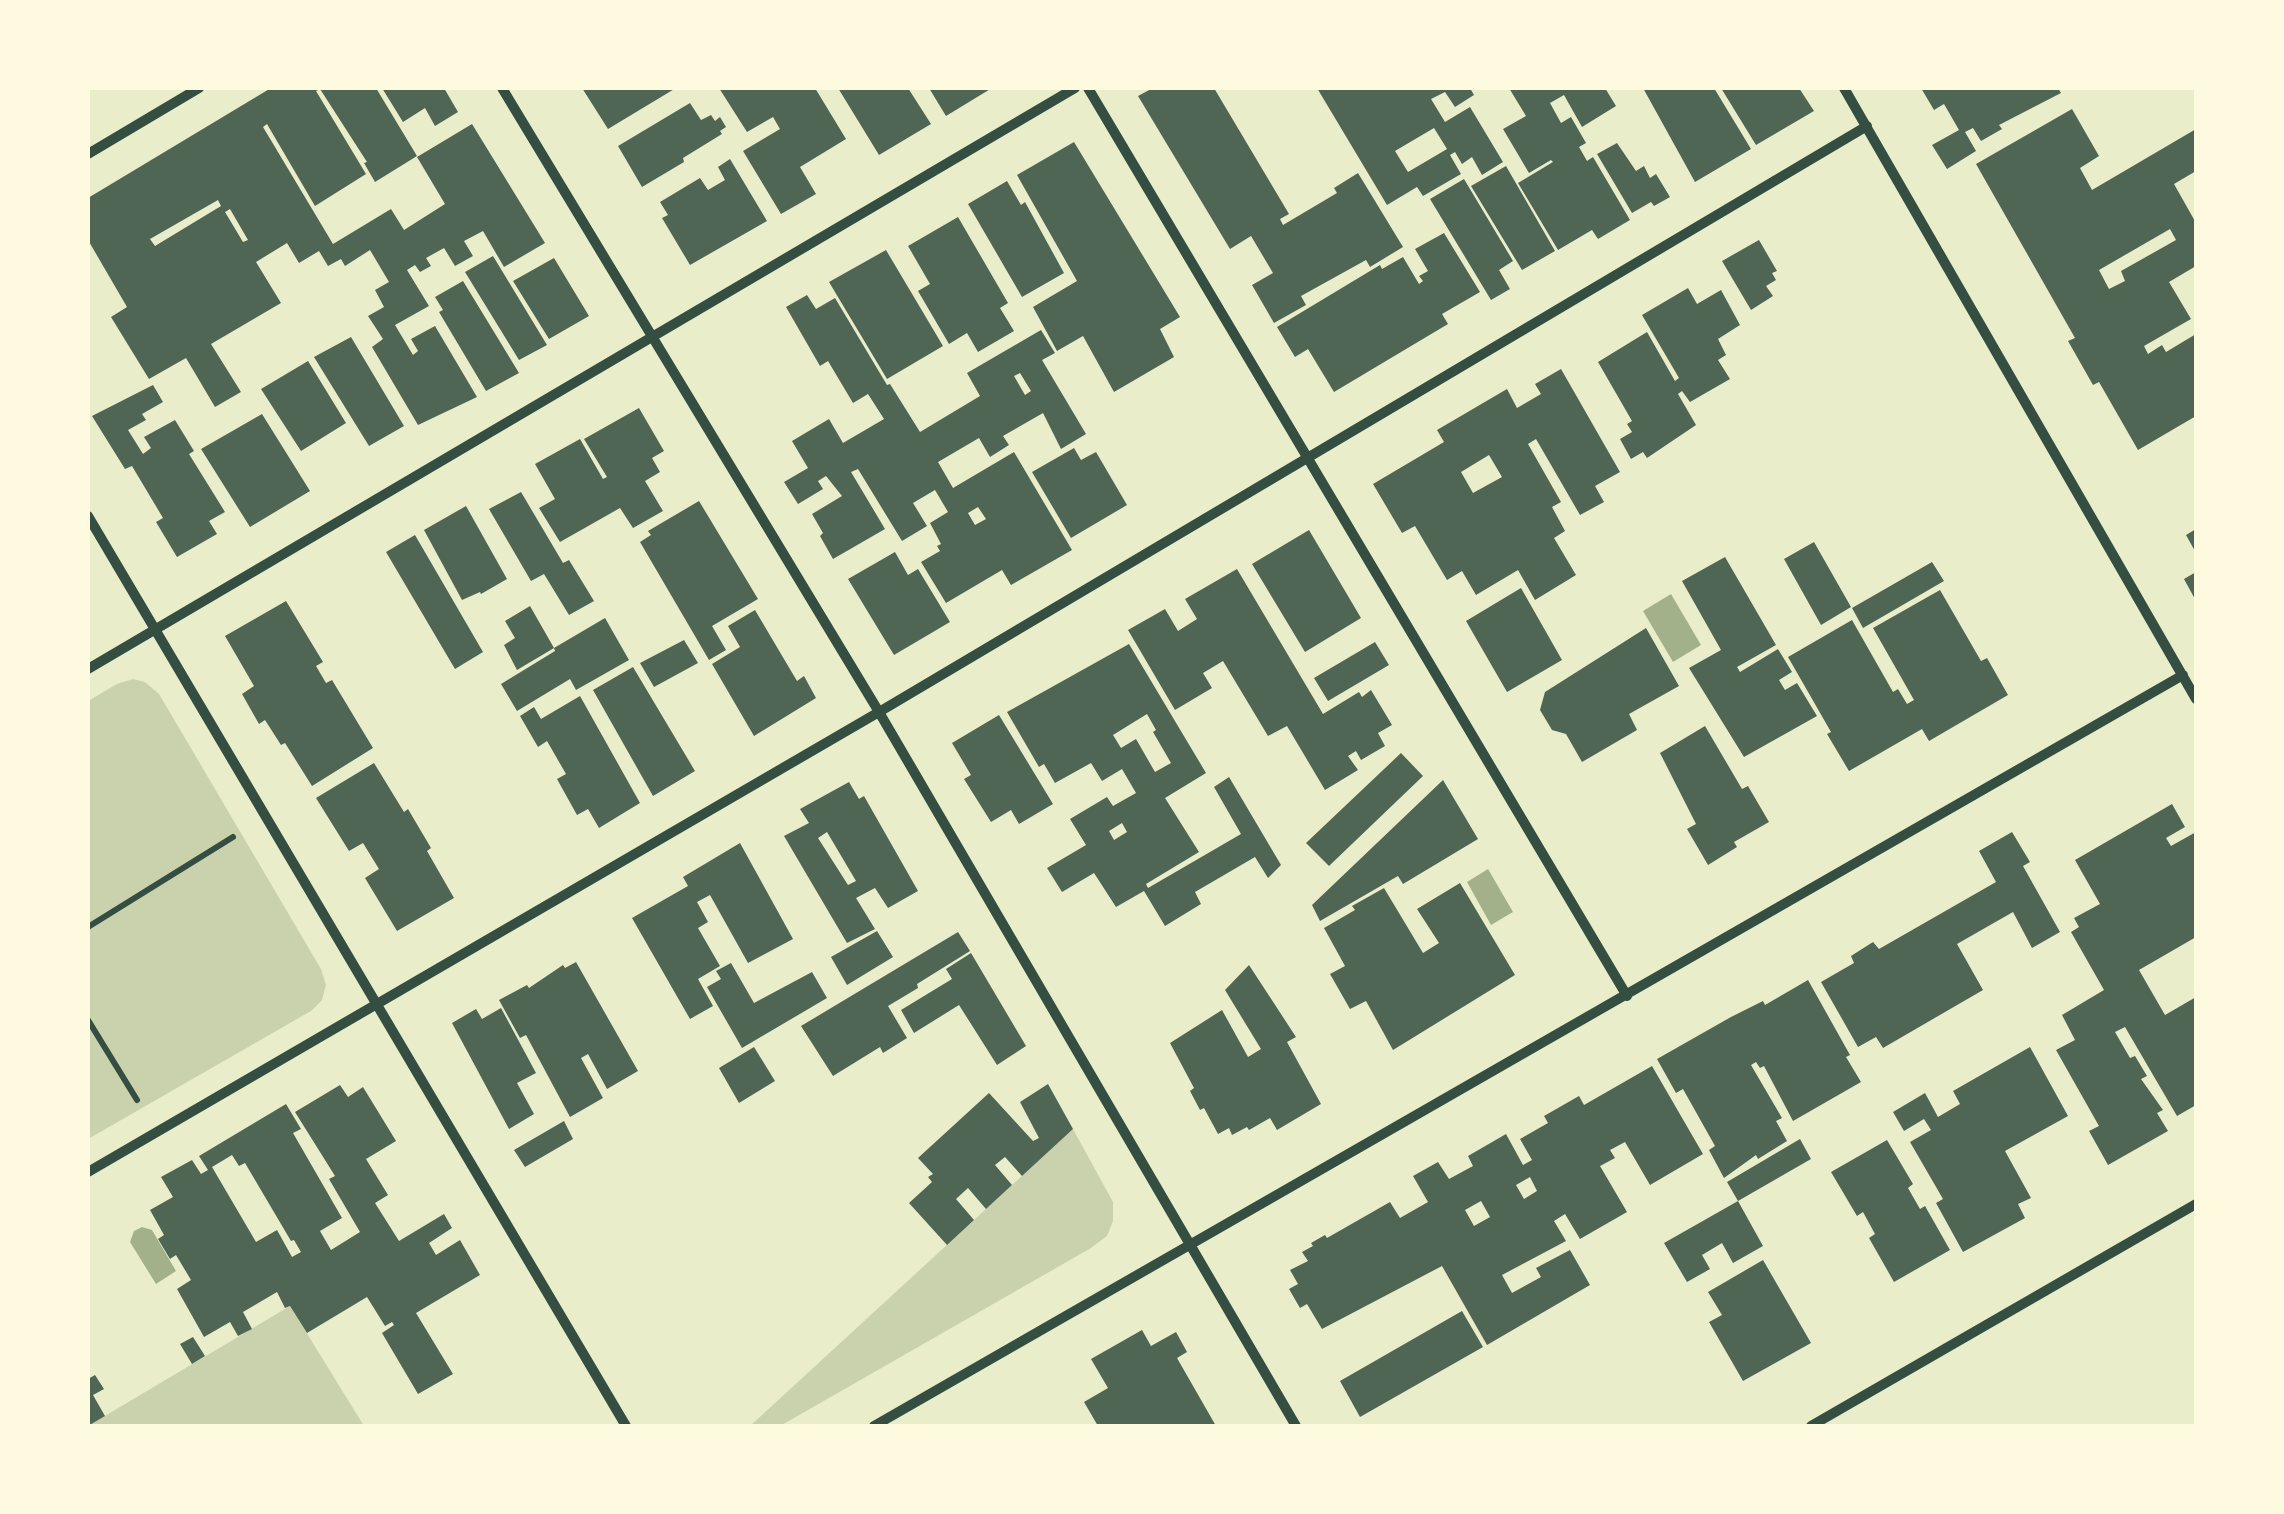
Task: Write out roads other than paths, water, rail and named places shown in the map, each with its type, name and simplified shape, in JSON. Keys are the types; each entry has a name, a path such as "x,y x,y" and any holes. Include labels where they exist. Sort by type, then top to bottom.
{"street":[{"path":"88,154 198,88"},
{"path":"502,88 879,712 1296,1426"},
{"path":"88,669 1075,88"},
{"path":"1088,88 1310,456 1627,996"},
{"path":"1844,88 2196,699"},
{"path":"88,1172 879,712 1866,126"},
{"path":"88,516 626,1426"},
{"path":"874,1426 2183,675"},
{"path":"1811,1426 2196,1204"}]}
